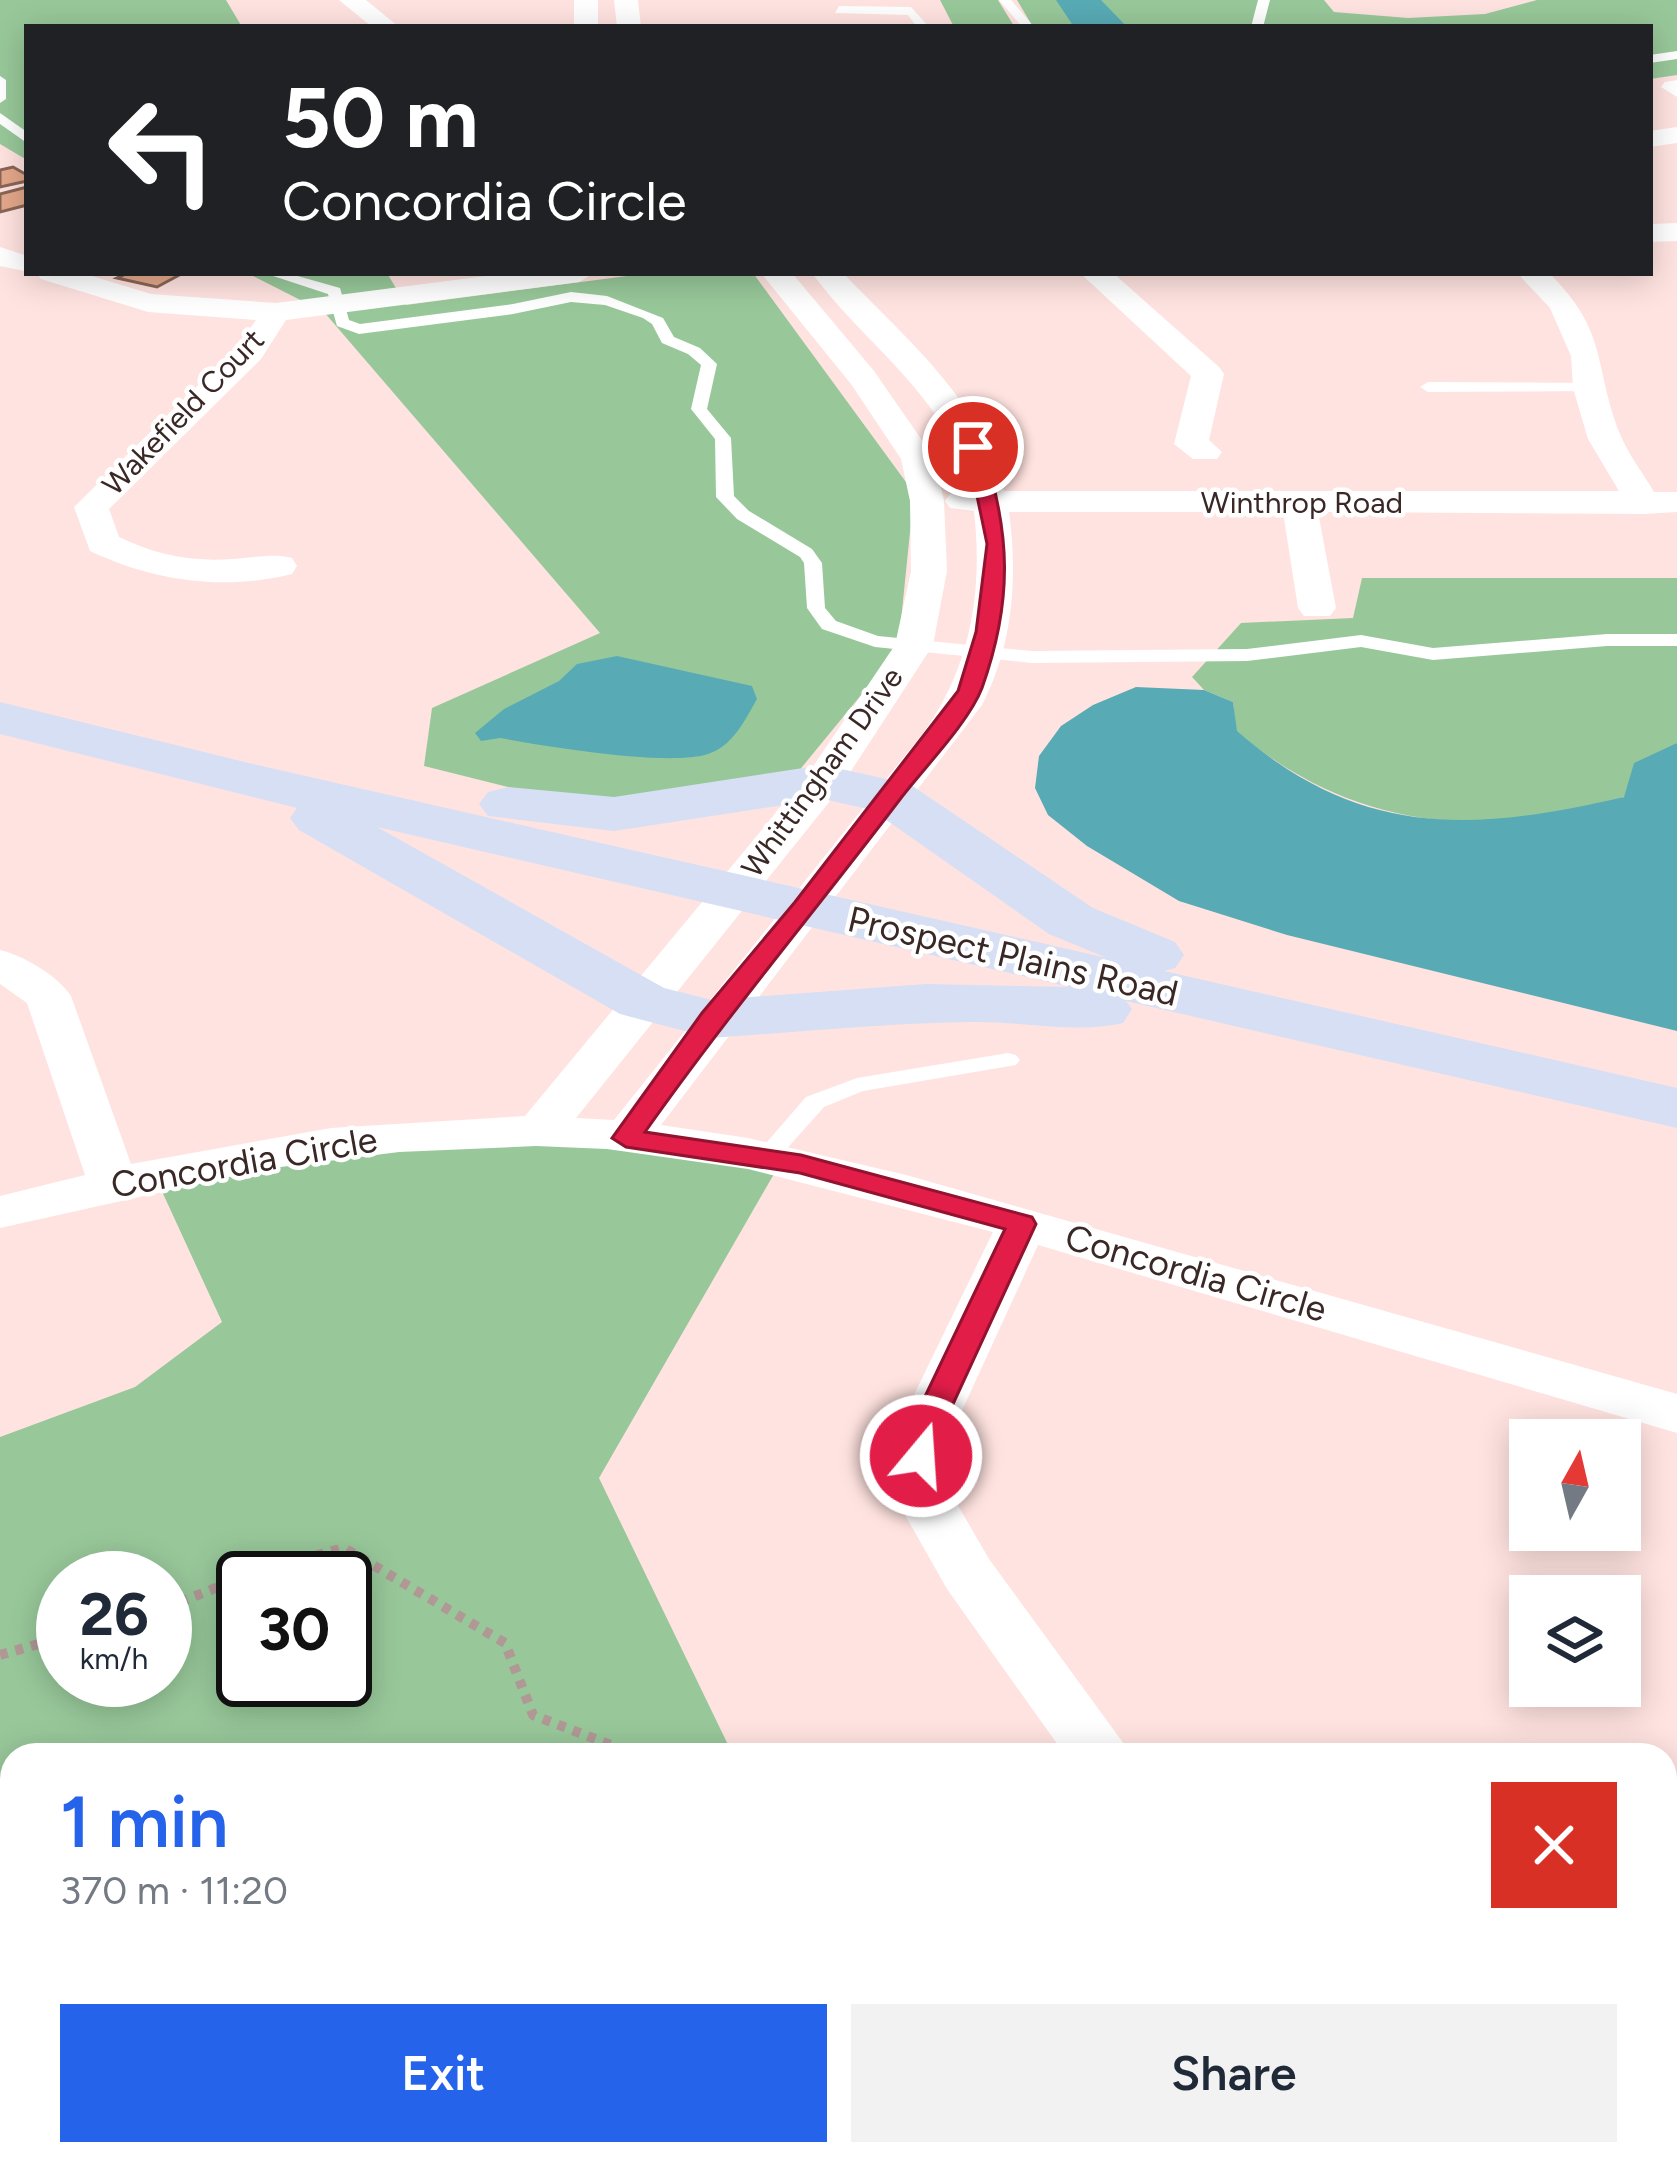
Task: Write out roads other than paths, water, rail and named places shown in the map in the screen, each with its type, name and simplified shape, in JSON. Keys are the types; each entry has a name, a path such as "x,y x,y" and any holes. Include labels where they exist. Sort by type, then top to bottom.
{"street":[{"path":"351,0 383,24"},
{"path":"61,276 148,303 276,312 546,276"},
{"name":"Whittingham Drive","path":"538,1131 823,782 914,644 929,571 927,501 918,459 863,378 778,276"},
{"name":"Whittingham Drive","path":"626,1138 711,1019 804,908 969,692 983,650 997,544 991,501 973,447 941,402 830,276"},
{"path":"1098,276 1208,374 1191,444 1204,452"},
{"path":"1535,276 1564,305 1587,356 1589,388 1605,439 1660,503"},
{"name":"Wakefield Court","path":"276,312 250,352 91,507 103,543 143,565 207,574 279,566"},
{"name":"Winthrop Road","path":"927,501 1660,503"},
{"path":"1299,501 1317,608"},
{"name":"Prospect Plains Road","path":"0,718 253,781 1677,1108"},
{"path":"253,781 614,814 823,782 891,797 1071,921 1330,1028"},
{"path":"253,781 642,1001 711,1019 1013,1002 1330,1028"},
{"path":"0,964 48,996 113,1183"},
{"name":"Concordia Circle","path":"0,1212 113,1183 339,1139 538,1131 626,1138 765,1158 1022,1224 1677,1414"},
{"path":"1022,1224 925,1430 916,1483 968,1574 1091,1743"}],"lane":[{"path":"1005,0 1025,24"},
{"path":"839,10 911,10 921,24"},
{"path":"0,80 0,106 24,135"},
{"path":"282,276 334,291 342,323 359,329 571,297 607,301 658,321 668,340 694,351 709,364 699,409 723,438 722,487 732,506 806,553 813,563 816,608 829,625 875,641 1032,657 1247,655 1361,641 1433,654 1607,640 1677,640"},
{"path":"1428,387 1589,388"},
{"path":"765,1158 815,1102 857,1085 1008,1060"}],"water":[{"path":"1056,0 1101,0 1124,24 1072,24"},
{"path":"617,656 752,686 757,699 725,745 690,757 606,754 500,738 481,741 475,733 504,709 559,681 577,664"},
{"path":"1136,687 1204,690 1233,702 1237,731 1283,766 1329,792 1374,809 1420,818 1517,817 1624,797 1634,763 1677,743 1677,1031 1287,935 1179,901 1087,846 1048,815 1035,788 1039,756 1061,726 1093,705"}]}
